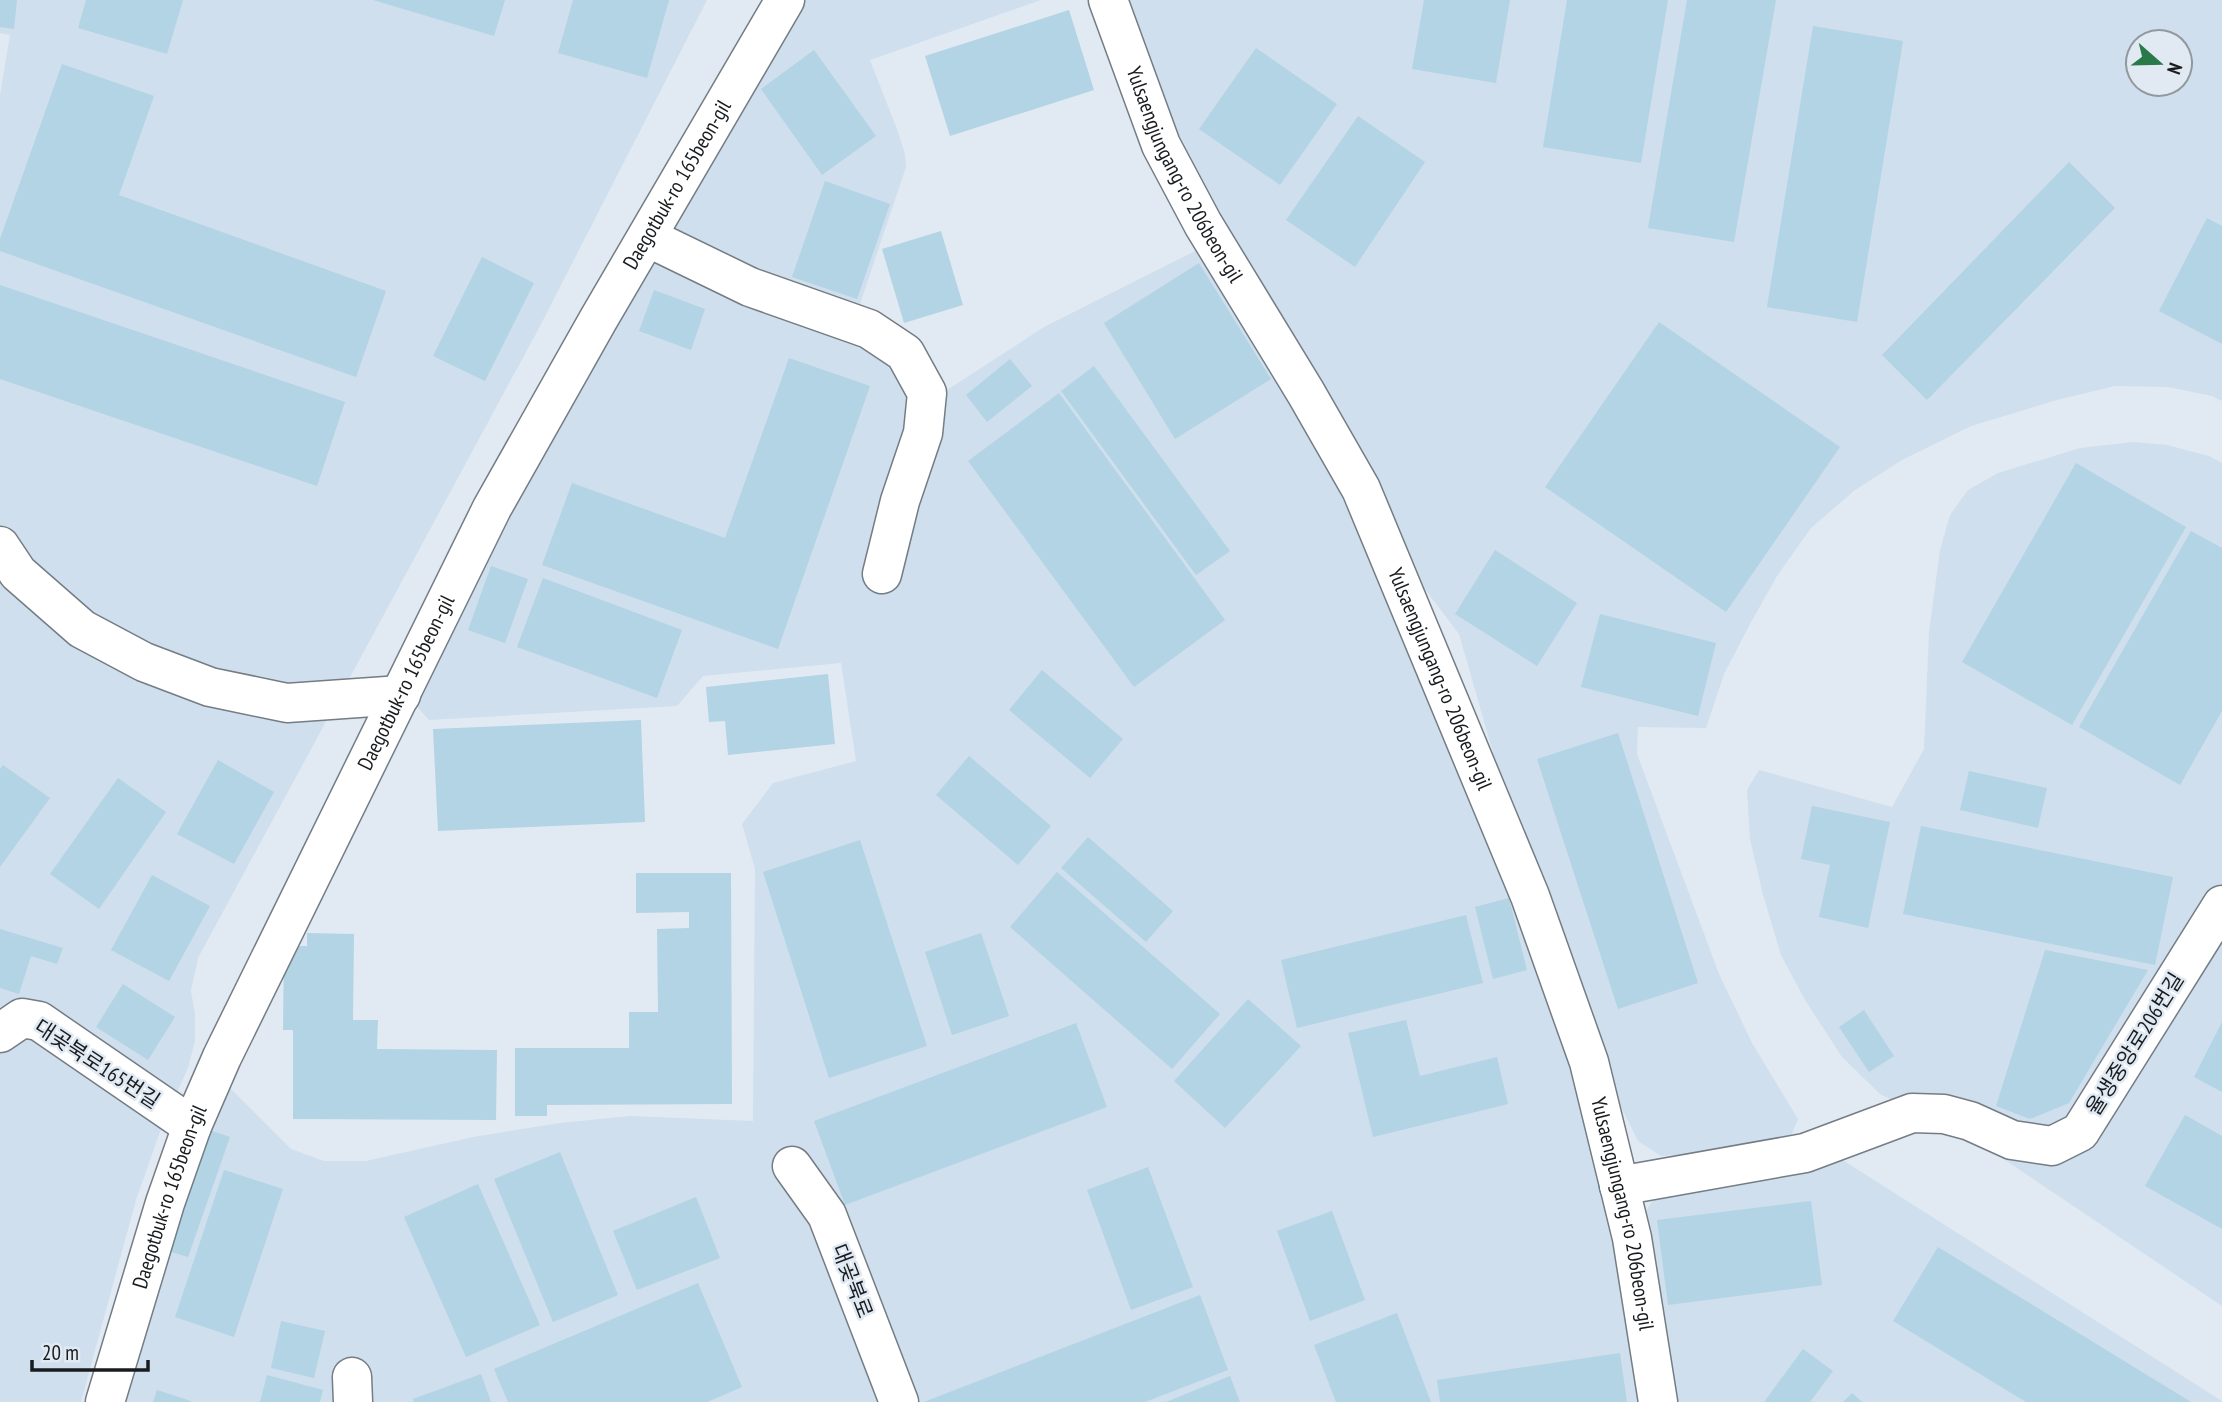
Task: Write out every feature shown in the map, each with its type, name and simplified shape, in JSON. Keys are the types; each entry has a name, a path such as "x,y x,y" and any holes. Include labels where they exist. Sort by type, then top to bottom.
{"street":[{"name":"Daegotbuk-ro 165beon-gil","path":"105,1402 165,1203 192,1126 222,1057 492,508 785,0"},
{"name":"Yulsaengjungang-ro 206beon-gil","path":"1108,0 1161,145 1203,224 1361,489 1530,896 1589,1062 1632,1238 1658,1402"},
{"path":"646,237 750,287 869,329 905,353 927,393 923,433 901,501 882,574"},
{"path":"0,546 18,573 82,629 144,662 210,687 287,703 401,695"},
{"name":"율생중앙로206번길","path":"1619,1186 1805,1153 1912,1113 1944,1114 1970,1121 2012,1140 2052,1146 2080,1132 2222,905"},
{"name":"대곶북로165번길","path":"0,1033 22,1018 39,1021 192,1126"},
{"name":"대곶북로","path":"792,1166 827,1215 899,1402"}],"shaded area":[{"path":"0,0 707,0 539,328 198,958 191,991 195,1014 195,1041 188,1068 162,1126 136,1200 81,1402 0,1402 0,95 10,35 0,33"},
{"path":"796,0 1041,0 870,60 898,132 906,167 857,313 944,392 1044,327 1199,249 1320,450 1514,898 1571,1069 1620,1257 1643,1402 116,1402 224,1082 291,1149 324,1161 366,1161 473,1137 560,1123 630,1116 753,1121 755,869 742,824 773,783 856,761 841,663 703,676 677,706 429,720 413,702 485,550"},
{"path":"1123,0 2222,0 2222,401 2212,396 2168,387 2115,386 1971,426 1902,460 1855,490 1811,528 1777,576 1750,624 1724,674 1706,728 1638,727 1637,754 1719,974 1752,1043 1798,1119 1791,1136 1697,1154 1661,1156 1638,1141 1608,1081 1504,791 1459,634 1424,588 1180,155"},
{"path":"2133,442 2167,445 2209,456 2222,463 2222,1306 1984,1146 1880,1094 1842,1057 1805,1000 1781,955 1750,839 1747,790 1759,770 1892,807 1924,749 1929,632 1940,550 1950,515 1968,490 1998,473 2080,448"},
{"path":"1841,1159 2222,1402 1673,1402 1645,1212 1655,1197"}],"building":[{"path":"0,0 17,0 14,29 0,27"},
{"path":"86,0 183,0 167,54 78,28"},
{"path":"373,0 505,0 494,36"},
{"path":"573,0 669,0 647,78 558,53"},
{"path":"1424,0 1510,0 1496,83 1412,69"},
{"path":"1567,0 1668,0 1641,163 1543,147"},
{"path":"1687,0 1776,0 1734,242 1648,228"},
{"path":"1069,10 1094,90 950,136 925,56"},
{"path":"1813,26 1903,41 1857,322 1767,307"},
{"path":"1256,48 1337,104 1280,185 1199,129"},
{"path":"814,50 876,136 822,175 761,89"},
{"path":"62,64 154,96 119,195 386,291 356,377 0,251 0,239"},
{"path":"1358,116 1425,162 1355,267 1286,220"},
{"path":"2069,162 2115,208 1927,400 1882,355"},
{"path":"825,181 890,204 857,299 792,277"},
{"path":"2207,218 2222,226 2222,344 2159,311"},
{"path":"941,231 963,305 904,323 882,249"},
{"path":"482,257 534,283 485,381 433,356"},
{"path":"1199,263 1271,379 1175,439 1104,323"},
{"path":"0,285 345,402 317,486 0,379"},
{"path":"654,290 705,309 691,350 639,331"},
{"path":"1659,322 1840,447 1726,612 1545,487"},
{"path":"789,358 870,386 778,649 542,565 572,483 725,538"},
{"path":"1010,359 1032,386 987,422 966,395"},
{"path":"1094,366 1230,551 1196,575 1061,391"},
{"path":"1059,393 1225,620 1134,687 968,461"},
{"path":"2076,463 2186,527 2072,725 1962,662"},
{"path":"2191,531 2222,548 2222,711 2180,785 2079,727"},
{"path":"1495,550 1577,603 1537,666 1455,614"},
{"path":"491,566 528,579 505,643 468,630"},
{"path":"543,578 682,630 657,698 517,647"},
{"path":"1600,614 1716,643 1698,716 1581,687"},
{"path":"1042,670 1123,739 1090,778 1009,710"},
{"path":"828,674 835,744 728,755 725,721 709,722 706,687"},
{"path":"641,720 645,822 438,831 433,729"},
{"path":"1618,733 1698,983 1618,1009 1537,759"},
{"path":"969,756 1051,826 1018,865 936,795"},
{"path":"218,760 274,792 234,864 177,834"},
{"path":"3,765 50,798 0,867 0,769"},
{"path":"1969,771 2047,788 2038,828 1960,810"},
{"path":"118,778 166,812 99,909 50,874"},
{"path":"1812,806 1890,822 1868,928 1819,917 1830,865 1801,859"},
{"path":"1921,826 2173,877 2155,965 1903,914"},
{"path":"1088,837 1173,911 1146,942 1061,868"},
{"path":"860,840 927,1046 829,1078 763,872"},
{"path":"1057,872 1220,1014 1172,1069 1010,927"},
{"path":"636,873 731,873 732,1104 547,1105 547,1116 515,1116 515,1048 629,1048 629,1012 658,1012 657,929 689,928 689,912 636,913"},
{"path":"152,875 210,906 169,981 111,950"},
{"path":"1509,898 1527,970 1493,979 1475,907"},
{"path":"1466,915 1483,983 1297,1028 1281,960"},
{"path":"0,929 63,948 57,964 31,956 19,994 0,988"},
{"path":"307,933 354,934 353,1020 378,1020 377,1049 497,1050 496,1120 293,1119 293,1030 283,1030 284,946 307,946"},
{"path":"981,933 1009,1016 952,1035 925,952"},
{"path":"2045,950 2148,970 2069,1103 2030,1119 1996,1106"},
{"path":"123,984 175,1017 148,1060 96,1027"},
{"path":"1248,999 1301,1046 1225,1128 1174,1081"},
{"path":"1864,1010 1894,1056 1869,1072 1839,1027"},
{"path":"1406,1020 1420,1076 1497,1057 1508,1104 1373,1137 1348,1033"},
{"path":"2222,1022 2222,1092 2194,1077"},
{"path":"1076,1023 1107,1107 845,1205 814,1121"},
{"path":"2185,1115 2222,1136 2222,1229 2145,1186"},
{"path":"206,1129 230,1137 188,1257 165,1250"},
{"path":"560,1152 618,1295 553,1322 494,1179"},
{"path":"1148,1167 1193,1287 1131,1310 1087,1190"},
{"path":"224,1170 283,1189 234,1337 175,1317"},
{"path":"478,1184 540,1325 466,1357 404,1217"},
{"path":"696,1197 720,1258 637,1290 613,1231"},
{"path":"1811,1201 1822,1285 1668,1305 1657,1220"},
{"path":"1332,1211 1365,1300 1310,1321 1277,1231"},
{"path":"1938,1247 2191,1402 2026,1402 1893,1321"},
{"path":"698,1283 742,1387 707,1402 508,1402 494,1369"},
{"path":"1200,1295 1228,1370 1145,1402 924,1402"},
{"path":"1397,1313 1431,1402 1336,1402 1314,1345"},
{"path":"281,1321 325,1331 314,1378 271,1368"},
{"path":"1803,1349 1833,1371 1810,1402 1764,1402"},
{"path":"1620,1353 1627,1402 1440,1402 1437,1380"},
{"path":"481,1374 491,1402 414,1402 413,1399"},
{"path":"267,1375 323,1390 320,1402 260,1402"},
{"path":"1230,1376 1240,1402 1166,1402"},
{"path":"157,1390 191,1401 191,1402 153,1402"},
{"path":"1852,1393 1862,1402 1843,1402"}]}
